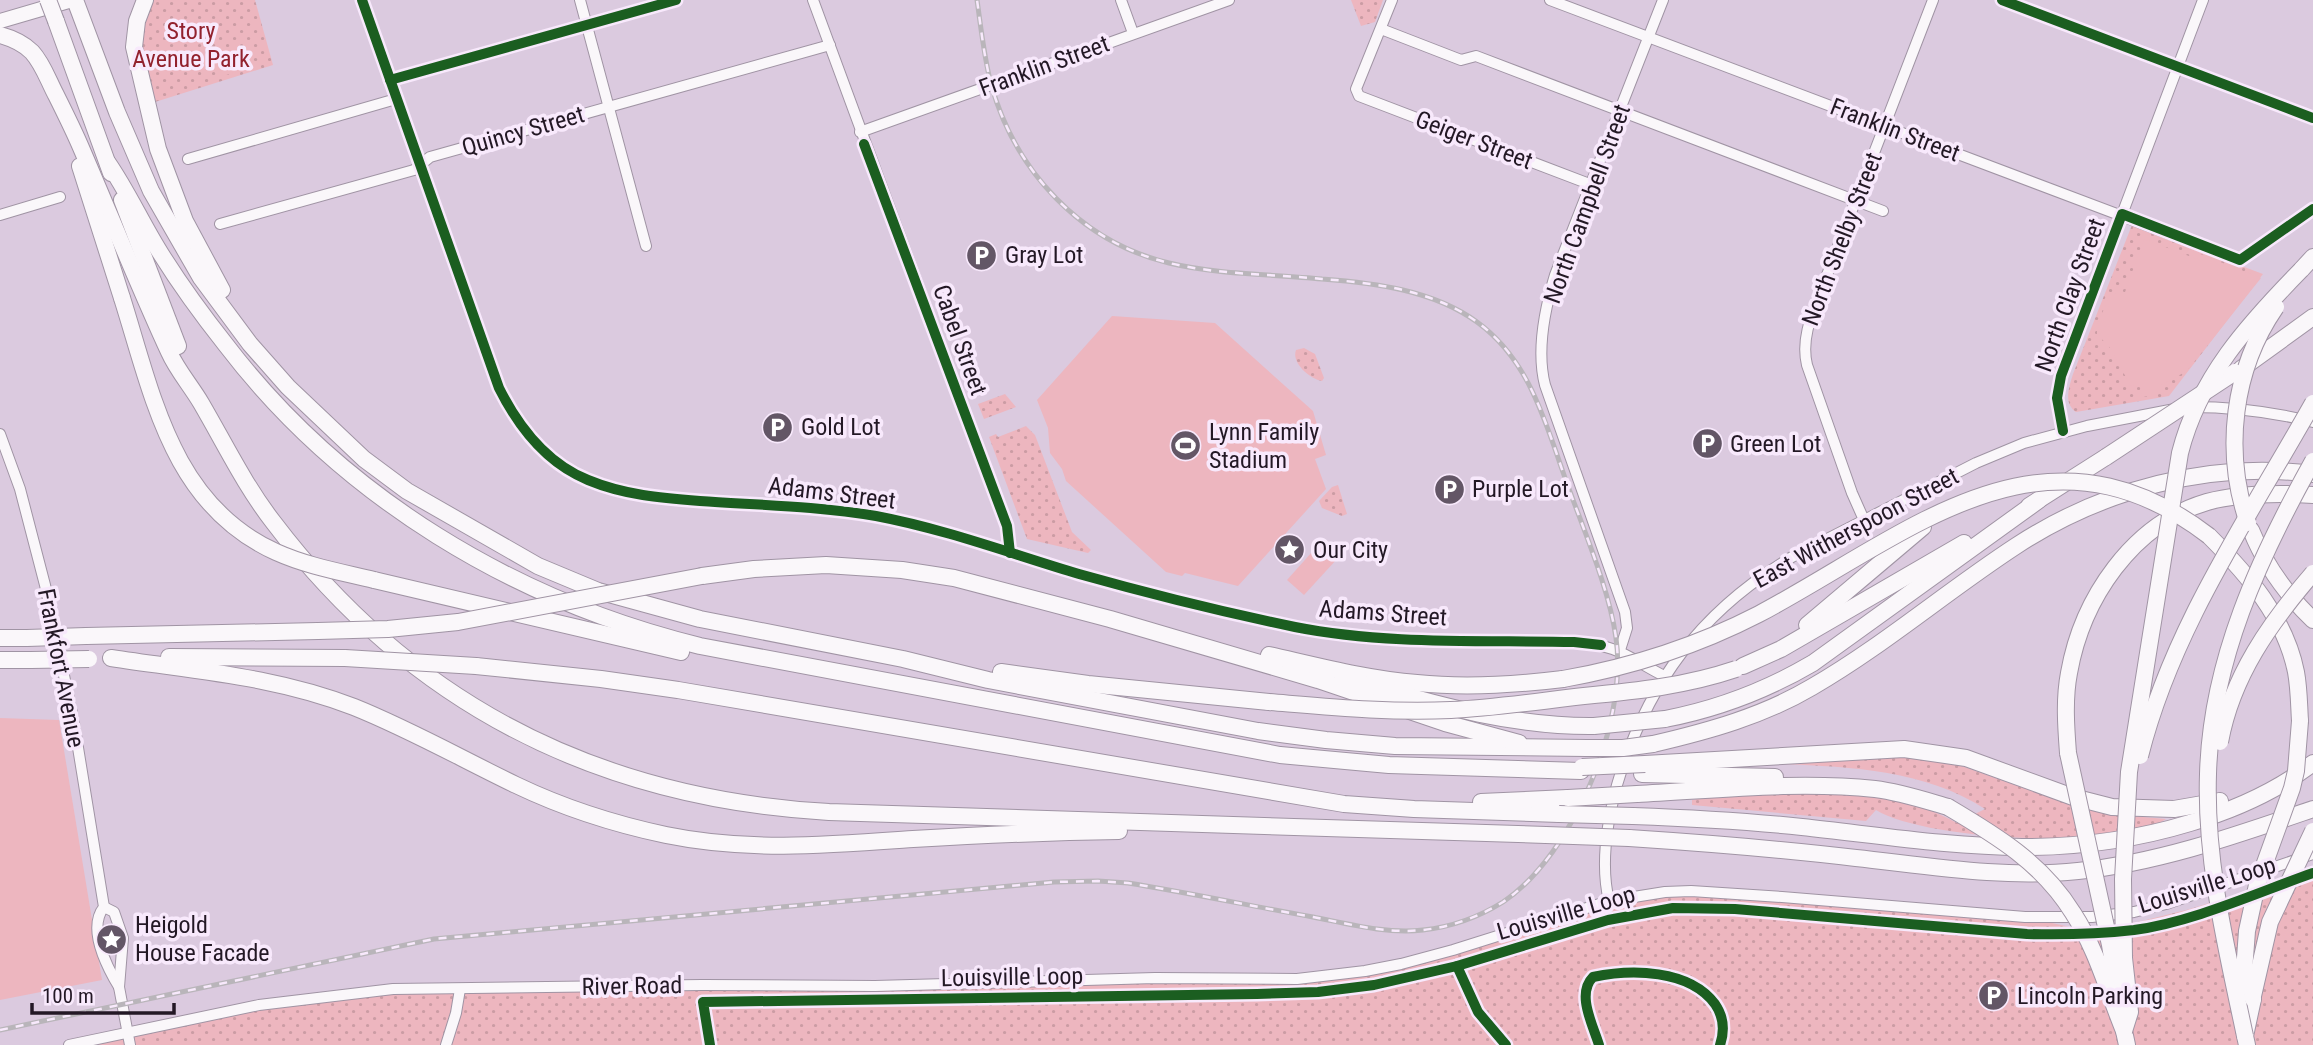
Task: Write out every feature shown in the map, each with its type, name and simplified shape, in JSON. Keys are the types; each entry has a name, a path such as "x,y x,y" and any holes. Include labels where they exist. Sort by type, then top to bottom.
{"highway":[{"path":"48,0 201,403"},
{"path":"145,0 134,34 136,60 149,114 174,195 214,277 266,350 310,399 364,448 417,488 427,502"},
{"path":"76,4 144,175 176,236 211,293 250,344 296,396 364,459 407,491 475,532 538,566 606,594 700,620 903,659 988,680 1293,736 1395,746 1623,748 1700,733 1765,712 1856,661 2018,545 2104,499 2213,473 2232,471 2313,474"},
{"path":"0,35 19,42 41,64 69,118 170,356 272,521 326,586 415,666 472,705 532,738 626,777 694,796 795,810 1629,838 1770,848 1994,873 2077,871 2152,858 2236,835 2313,809"},
{"path":"55,94 167,436 183,468 204,498 237,529 276,553 374,580 714,659 778,671 852,675"},
{"path":"108,163 126,189 161,255 205,318 248,373 325,451 414,521 497,571 539,591 612,620 700,646 1307,759 1389,765 1644,769 1866,782 1908,791 1948,807 2000,837 2030,861 2055,889 2073,913 2090,945 2125,1038"},
{"path":"2125,1038 2130,1012 2124,958 2124,837 2134,738 2176,475 2186,430 2196,404 2224,356 2313,257"},
{"path":"2301,270 2259,335 2245,370 2234,438 2237,479 2244,510 2259,550 2279,583 2313,620"},
{"path":"903,659 1088,684 1381,710 1476,708 1674,686 1708,679 1781,649 2039,500 2235,372 2313,317"},
{"path":"2124,837 2146,733 2174,656 2199,603 2313,403"},
{"path":"2246,1040 2217,891 2208,775 2211,739 2233,635 2257,569 2313,461"},
{"path":"1110,619 1343,672 1419,684 1503,685 1563,679 1625,666 1718,633 1786,599 1937,512 1999,489 2033,483 2085,483 2119,490 2152,501 2183,517 2210,536 2246,573 2284,637 2295,672 2300,722 2296,771 2288,802 2257,884 2246,931 2244,971 2253,999"},
{"path":"2125,1038 2110,945 2068,753 2068,673 2084,617 2101,587 2126,555 2160,523 2206,503 2247,495 2313,495"},
{"path":"1740,668 1799,632 1930,522 1967,500"},
{"path":"1269,655 1407,696 1493,717 1549,726 1594,726 1685,716 1753,693 1813,663 2039,500"},
{"path":"0,638 397,628 458,622 702,576 754,569 863,566 974,582 1318,681 1455,727 1538,748"},
{"path":"2210,810 2222,733 2240,679 2269,627 2313,573"},
{"path":"0,660 256,656 476,666 678,690 1269,793 1379,807 1767,823 1986,847 2075,846 2144,835 2205,818 2266,793 2313,763"},
{"path":"111,658 240,675 324,697 380,719 517,786 571,808 618,824 699,840 750,845 808,846 1042,832 1373,831"},
{"path":"1644,769 1885,749 1925,751 1966,758 2093,803 2127,809 2155,810 2193,807 2244,793 2286,773 2313,754"},
{"path":"1269,793 1418,802 1568,798 1750,787 1875,789 1909,795 1948,807"},
{"path":"2246,1040 2270,922 2313,831"}],"main road":[{"path":"0,21 76,4"}],"street":[{"path":"580,0 646,246"},
{"path":"390,80 676,0"},
{"name":"Cabel Street","path":"813,0 1006,526 1010,553"},
{"path":"1121,0 1133,33"},
{"name":"Franklin Street","path":"860,132 1230,0"},
{"path":"1392,0 1381,29 1461,60 1476,56 1882,211"},
{"name":"Franklin Street","path":"1550,0 2240,260 2313,209"},
{"name":"North Campbell Street","path":"1620,650 1627,628 1625,612 1545,385 1541,360 1551,288 1663,0"},
{"name":"North Shelby Street","path":"1864,520 1852,493 1804,354 1811,316 1933,0"},
{"path":"2002,0 2313,118"},
{"name":"North Clay Street","path":"2063,431 2057,398 2061,376 2203,0"},
{"name":"Adams Street","path":"365,1 390,80 499,388 511,413 524,431 562,466 592,482 632,494 857,513 913,524 1081,574 1298,628 1391,638 1583,642 1620,650 1664,676"},
{"name":"Geiger Street","path":"1381,29 1356,89 1357,93 1592,185"},
{"name":"Quincy Street","path":"220,224 414,170 430,157 830,45"},
{"path":"188,159 397,99"},
{"path":"0,215 60,197"},
{"name":"East Witherspoon Street","path":"1609,901 1605,884 1606,838 1613,799 1640,722 1664,676 1701,628 1742,590 1792,556 1990,457 2063,431 2187,407 2283,414 2313,422"},
{"name":"Frankfort Avenue","path":"0,434 20,489 46,584 74,723 104,907 98,916 99,935 107,965 119,987"},
{"name":"River Road","path":"69,1045 128,1039 259,1005 393,989 864,986 1146,978 1297,979 1365,971 1436,955 1609,901 1641,894 1691,891 2025,917 2092,917 2134,912 2166,904 2313,854"},
{"name":"Frankfort Avenue","path":"104,907 114,912 123,938 119,987 128,1039"},
{"path":"446,1045 460,989"}],"green space":[{"name":"Story Avenue Park","path":"153,0 255,0 273,65 155,102 139,32 149,3"},
{"path":"1351,0 1383,0 1375,22 1361,26"},
{"path":"246,47 252,67 223,76 217,55"},
{"path":"2132,225 2263,274 2169,396 2076,412 2068,399 2071,379"},
{"path":"2144,239 2197,259 2200,254 2261,278 2187,371 2159,386 2156,395 2142,397 2140,387 2130,385 2111,349 2097,334 2097,325 2111,292 2124,295"},
{"name":"Lynn Family Stadium","path":"1112,316 1215,323 1313,411 1326,455 1315,459 1326,489 1238,586 1185,573 1182,576 1166,572 1066,481 1062,469 1050,453 1048,428 1037,400"},
{"path":"1304,348 1315,354 1324,378 1322,381 1307,374 1296,360 1296,350"},
{"path":"1005,394 1016,407 984,419 978,404"},
{"path":"1026,426 1035,435 1072,532 1091,550 1088,553 1027,539 989,437 996,434 998,437"},
{"path":"1338,485 1347,514 1342,516 1322,508 1319,501 1332,487"},
{"path":"1320,543 1337,559 1304,595 1287,580"},
{"path":"0,718 59,720 102,980 0,1000"},
{"path":"1894,757 1959,765 2066,803 2095,810 2166,819 2142,829 2108,835 2021,838 1935,829 1900,820 1876,810 1866,821 1692,805 1692,800 1702,798 1832,792 1895,799 1957,823 1985,809 1962,796 1913,778 1861,769 1783,764"},
{"path":"2313,871 2313,1045 77,1045 259,1005 393,989 1297,979 1365,971 1609,901 1691,891 2025,917 2088,931 2190,909"}],"railway":[{"path":"0,1030 434,939 1054,882 1098,881 1151,887 1368,928 1409,931 1454,924 1475,917 1503,902 1529,880 1552,852 1591,783 1613,708 1618,671 1616,638 1601,577 1541,411 1522,372 1495,337 1477,322 1460,311 1423,295 1362,283 1226,272 1169,263 1137,253 1080,220 1056,198 1035,173 1002,116 991,84 977,0"}],"cycle path":[{"path":"362,0 499,388 515,417 535,443 573,473 602,485 643,495 832,510 902,521 1079,574 1214,609 1329,633 1399,639 1574,642 1601,645"},
{"path":"390,80 676,0"},
{"path":"2002,0 2313,118"},
{"path":"864,144 1007,526 1010,553"},
{"path":"2063,431 2057,398 2061,376 2122,214 2240,260 2313,209"},
{"name":"Louisville Loop","path":"710,1045 703,1002 1318,992 1374,985 1457,966 1608,920 1673,908 1735,909 2027,934 2134,930 2179,921 2313,873"},
{"path":"1457,966 1478,1012 1506,1045"},
{"path":"1599,1045 1587,1010 1588,984 1593,977 1624,973 1658,974 1675,978 1704,992 1715,1004 1722,1019 1723,1034 1720,1045"}],"place":[{"name":"Gray Lot","path":"982,255"},
{"name":"Gold Lot","path":"778,427"},
{"name":"Green Lot","path":"1707,444"},
{"name":"Lynn Family Stadium","path":"1186,446"},
{"name":"Purple Lot","path":"1449,489"},
{"name":"Our City","path":"1290,550"},
{"name":"Heigold House Facade","path":"112,939"},
{"name":"Lincoln Parking","path":"1994,996"}]}
